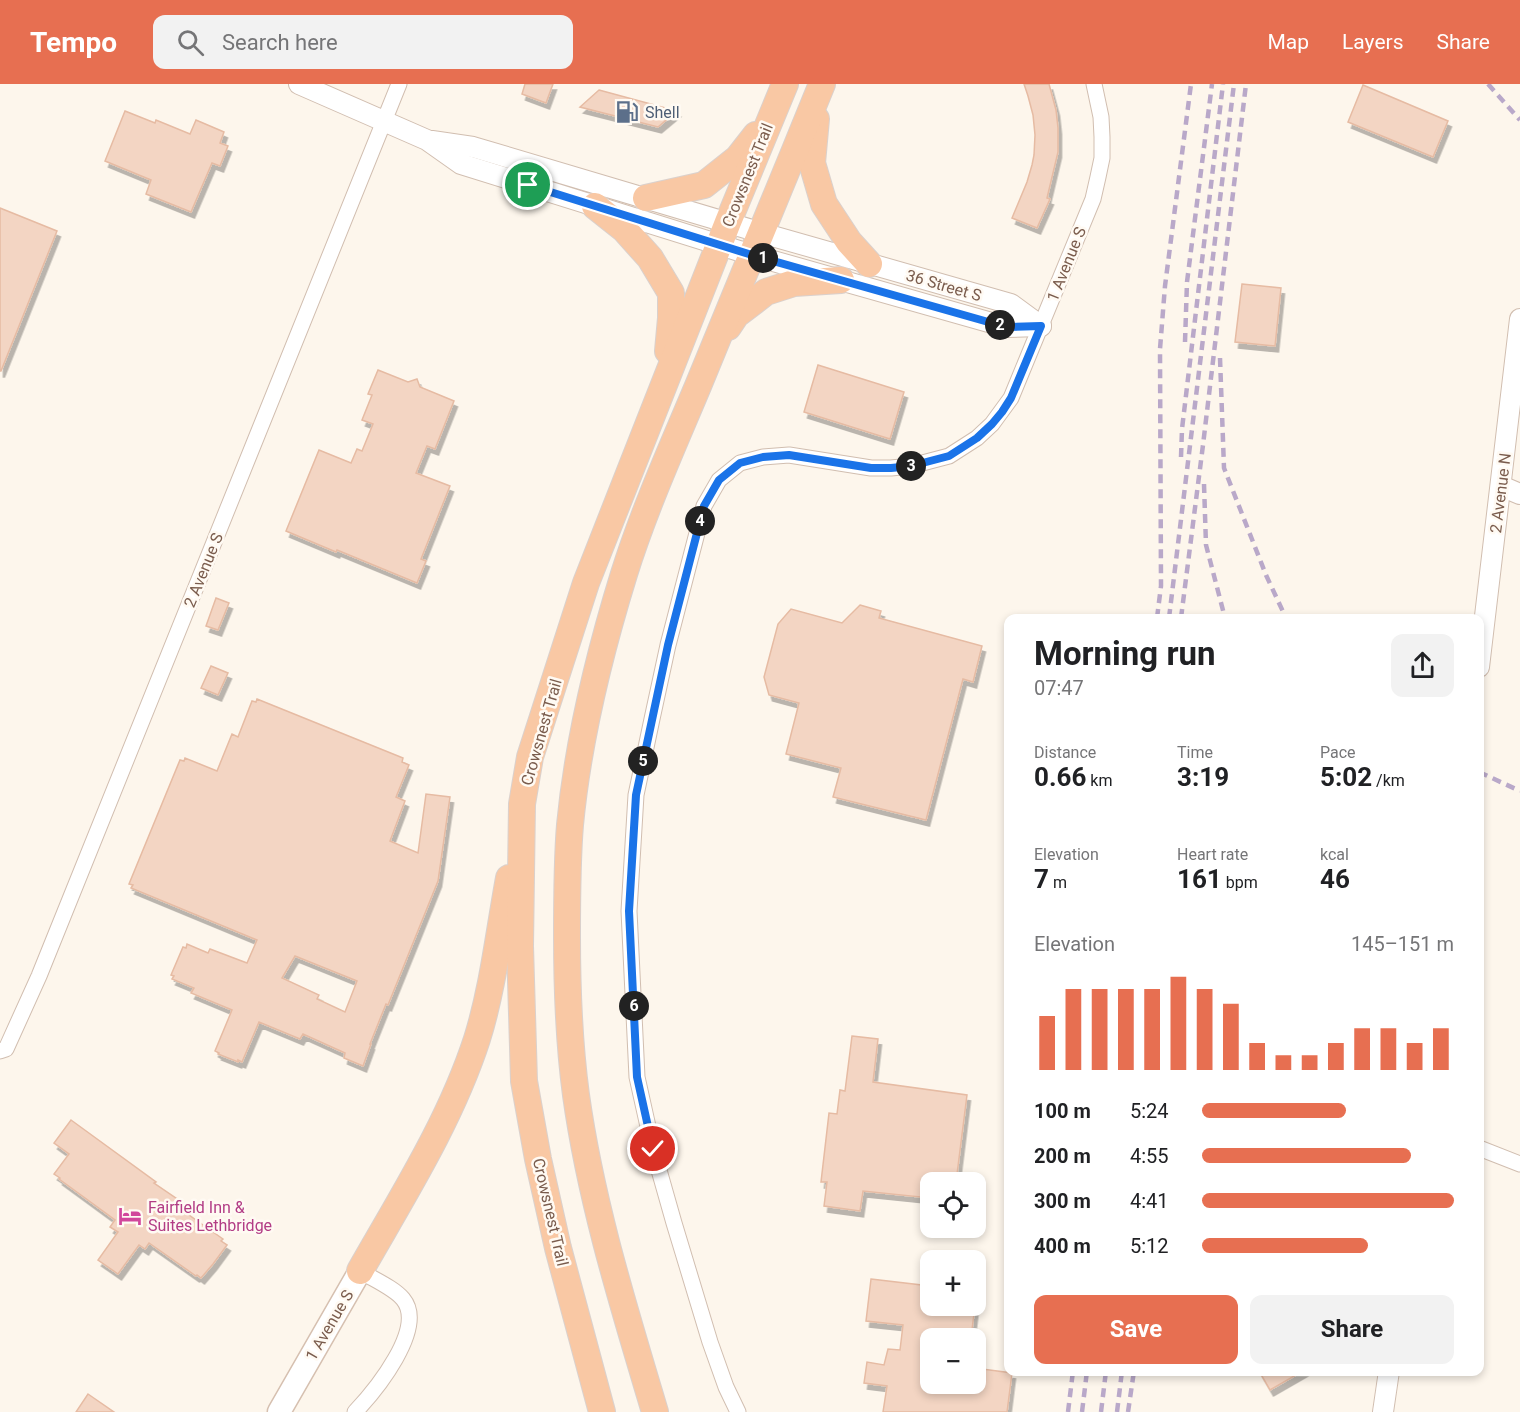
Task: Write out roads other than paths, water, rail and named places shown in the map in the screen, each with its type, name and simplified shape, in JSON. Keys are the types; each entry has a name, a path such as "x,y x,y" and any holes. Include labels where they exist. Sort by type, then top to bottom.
{"highway":[{"name":"Crowsnest Trail","path":"602,1412 558,1248 538,1159 524,1081 520,956 522,804 530,757 586,583 785,84"},
{"path":"655,1412 603,1231 576,1095 569,1021 567,955 570,826 589,706 625,570 653,493 823,84"},
{"path":"823,84 814,125 812,163 824,204 849,242 869,264"},
{"path":"646,198 704,185 738,158 771,116"},
{"path":"595,206 624,229 650,258 671,293 665,381"},
{"path":"712,353 736,315 766,292 794,283 841,280"},
{"path":"360,1271 439,1130 477,1039 490,986 522,804"}],"main road":[{"name":"1 Avenue S","path":"279,1412 360,1271"}],"street":[{"path":"299,84 428,140 461,164 595,206 724,233"},
{"name":"2 Avenue S","path":"0,1051 6,1049 39,976 399,84"},
{"name":"1 Avenue S","path":"738,1412 726,1387 710,1342 674,1223 653,1149 637,1077 629,911 636,795 668,645 704,506 719,480 740,463 763,457 789,455 871,468 911,466 949,456 977,438 992,424 1011,398 1093,199 1102,158 1101,117 1094,84"},
{"path":"428,140 472,147 646,198 724,233 757,244"},
{"name":"36 Street S","path":"757,244 869,264 1011,304 1041,326"},
{"name":"36 Street S","path":"757,244 841,280 1006,327 1041,326"},
{"name":"2 Avenue N","path":"1484,626 1520,319"},
{"path":"1501,486 1520,494"},
{"path":"1484,1150 1520,1164"},
{"name":"1 Avenue S","path":"355,1412 392,1364 405,1340 409,1323 408,1309 404,1300 360,1271"},
{"path":"1383,1412 1388,1376"}],"railway":[{"path":"1158,614 1161,586 1160,349 1165,286 1191,84"},
{"path":"1185,342 1187,282 1212,84"},
{"path":"1181,457 1182,429 1223,84"},
{"path":"1169,614 1234,84"},
{"path":"1182,614 1246,84"},
{"path":"1488,84 1520,120"},
{"path":"1220,358 1224,468 1266,575 1284,614"},
{"path":"1204,484 1206,545 1224,614"},
{"path":"1484,774 1520,791"},
{"path":"1068,1412 1072,1376"},
{"path":"1082,1412 1086,1376"},
{"path":"1101,1412 1105,1376"},
{"path":"1117,1412 1121,1376"},
{"path":"1128,1412 1133,1376"}],"place":[{"name":"Shell","path":"627,112"},
{"name":"Fairfield Inn & Suites Lethbridge","path":"130,1216"}]}
